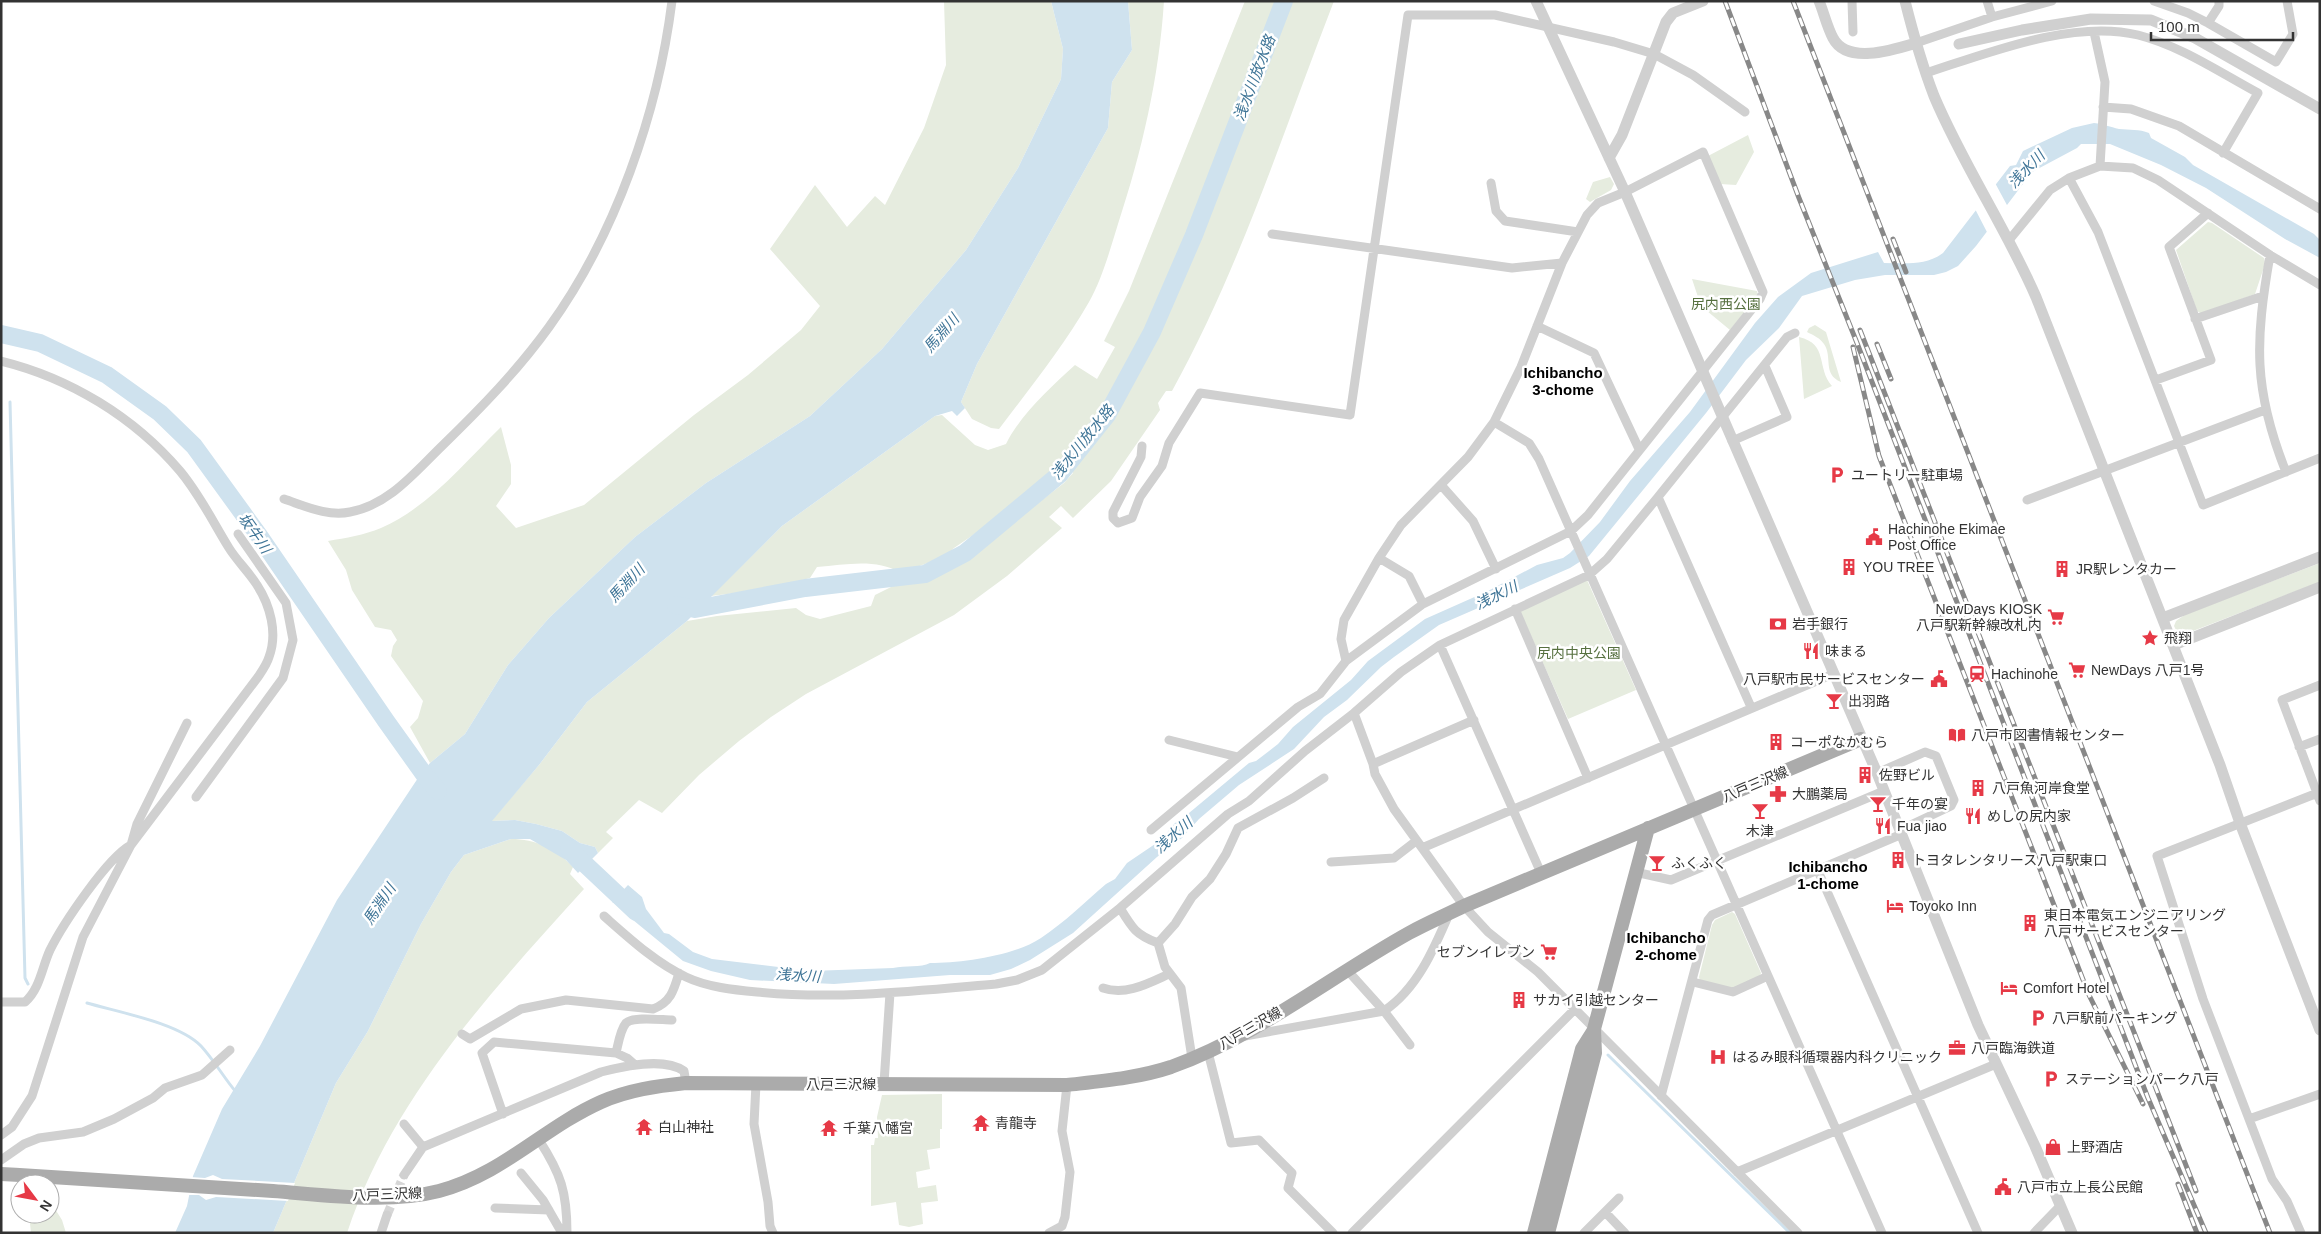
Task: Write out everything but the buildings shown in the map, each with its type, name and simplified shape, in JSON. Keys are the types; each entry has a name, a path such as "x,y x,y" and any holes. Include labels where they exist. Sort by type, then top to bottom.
{"main road":[{"name":"八戸三沢線","path":"1,1174 362,1196 415,1195 461,1184 483,1176 576,1115 602,1102 630,1092 686,1083 1067,1085 1122,1079 1170,1067 1208,1052 1348,971 1410,932 1464,906 1861,739"},
{"path":"1550,1232 1594,1053 1594,1029 1648,828"},
{"path":"1534,1233 1582,1049 1594,1029"}],"street":[{"path":"284,499 324,512 348,513 378,504 401,486 486,403 550,327 581,277 607,226 630,168 654,95 672,1"},
{"path":"1536,1 1625,192 1877,773 1978,1025 2072,1233"},
{"path":"1610,158 1622,135 1666,22 1682,5 1703,1"},
{"path":"1820,1 1833,39 1842,48 1853,53 1884,52 1992,17 2052,1"},
{"path":"1852,1 1853,32"},
{"path":"1905,1 1916,43 1935,97 2010,240 2036,296 2174,645 2320,1030"},
{"path":"1987,1 1992,17"},
{"path":"2154,1 2208,23 2276,62 2293,34 2287,1"},
{"path":"2208,23 2219,6 2219,1"},
{"path":"1142,446 1141,457 1114,512 1113,518 1118,523 1132,518 1140,497 1162,466 1169,444 1200,393 1350,415 1408,15 1495,15 1547,26 1654,54 1693,75 1745,112"},
{"path":"1959,44 2022,30 2091,19 2151,20 2195,38 2320,109"},
{"path":"2094,32 2105,82 2100,166"},
{"path":"1926,73 2051,36 2118,32 2159,42 2178,50 2258,93 2223,153"},
{"path":"2103,107 2131,109 2163,119 2320,209"},
{"path":"1151,830 1298,707 1320,694 1346,661 1423,604 1496,568 1572,534 1639,449 1703,375 1760,299 1763,292 1703,152 1625,192 1598,203 1586,215 1562,263 1521,368 1494,422 1468,457 1400,525 1344,620 1341,639 1346,661"},
{"path":"2010,240 2050,190 2069,178 2100,166 2132,168 2158,180 2270,255 2320,285"},
{"path":"2069,178 2098,232 2181,443 2203,505 2320,458"},
{"path":"1491,183 1496,211 1504,221 1578,232"},
{"path":"2156,380 2211,360 2169,246 2208,213"},
{"path":"1272,234 1512,268 1562,263"},
{"path":"2270,255 2263,296 2259,345 2260,382 2271,435 2286,472"},
{"path":"2195,320 2263,296"},
{"path":"1536,326 1594,353 1639,449"},
{"path":"604,916 647,951 679,973 700,982 742,990 839,996 890,993 1017,980 1042,970 1120,908 1228,814 1249,801 1305,751 1354,713 1401,672 1440,645 1589,575 1607,559 1658,498 1721,416 1765,366 1787,337 1795,333"},
{"path":"1,361 50,377 84,393 119,414 157,446 181,472 200,499 230,549 258,585 271,613 273,641 269,658 258,677 131,845 120,850 76,907 49,952 30,998 25,1002 1,1002"},
{"path":"1732,441 1787,416 1765,366"},
{"path":"2027,500 2265,410"},
{"path":"1494,422 1529,443 1539,459 1664,745 1882,1233"},
{"path":"1441,485 1473,521 1496,568"},
{"path":"1658,498 1751,707"},
{"path":"196,797 283,678 293,640 286,603 238,534"},
{"path":"2163,618 2320,557"},
{"path":"1379,558 1409,576 1423,604"},
{"path":"2174,645 2320,587"},
{"path":"1515,609 1588,778"},
{"path":"1440,645 1514,808 1541,873"},
{"path":"1331,862 1394,858 1419,845 1588,778 1751,707 1833,674"},
{"path":"2301,1233 2287,1201 2272,1179 2203,999 2157,856 2240,823 2319,795 2282,700 2320,685"},
{"path":"1354,713 1374,764 1375,774 1394,809 1464,906 1488,932 1538,972 1798,1233"},
{"path":"1374,764 1474,720"},
{"path":"1,1135 12,1127 32,1096 83,937 131,845 138,824 187,723"},
{"path":"2299,747 2320,739"},
{"path":"1169,740 1238,758"},
{"path":"1661,1096 1693,982 1708,920 1712,915 1818,871 1901,832 1947,810 1954,800 1936,756 1924,752 1877,773"},
{"path":"1158,943 1175,924 1192,897 1210,879 1226,854 1238,828 1293,798 1324,778"},
{"path":"1635,872 1670,880 1884,791"},
{"path":"1818,871 1978,1233"},
{"path":"1120,908 1133,930 1145,938 1158,943"},
{"path":"1233,1039 1384,1011 1399,1001 1413,984 1440,935 1449,914"},
{"path":"1158,943 1164,967 1178,981 1181,988 1192,1058"},
{"path":"1348,971 1384,1011 1410,1045"},
{"path":"462,1034 470,1039 521,1009 566,1000 653,1009 663,1005 674,992 679,973"},
{"path":"1104,988 1117,991 1138,988 1169,974"},
{"path":"1693,982 1733,992 1768,976"},
{"path":"884,1083 890,993"},
{"path":"1352,1233 1575,1009"},
{"path":"616,1054 627,1021 636,1019 672,1020"},
{"path":"503,1114 482,1053 494,1042 616,1054 627,1058 635,1065"},
{"path":"1,1160 24,1144 39,1138 83,1132 114,1119 153,1098 165,1088 202,1076 230,1050"},
{"path":"1208,1052 1231,1143 1259,1140 1292,1173 1288,1188 1333,1233"},
{"path":"1737,1172 1996,1064"},
{"path":"404,1175 423,1147 601,1072 635,1065 672,1065 684,1071 686,1083"},
{"path":"756,1084 754,1124 768,1202 770,1226 773,1233"},
{"path":"1049,1233 1062,1226 1066,1216 1070,1172 1062,1131 1067,1085"},
{"path":"2249,1119 2320,1094"},
{"path":"404,1124 423,1147"},
{"path":"539,1140 554,1164 564,1191 567,1233"},
{"path":"521,1173 549,1210 562,1233"},
{"path":"1584,1233 1619,1198"},
{"path":"2034,1233 2060,1206"},
{"path":"495,1208 549,1210"},
{"path":"1605,1212 1626,1233"},
{"path":"382,1233 387,1215"}],"green space":[{"path":"944,1 1051,1 1063,49 1061,79 1018,168 966,250 882,349 810,416 706,483 635,537 549,618 508,665 465,734 430,763 410,727 418,718 423,701 391,656 393,646 397,640 391,630 375,627 352,590 346,570 328,541 355,536 381,528 415,508 445,483 501,427 511,465 511,484 496,506 516,528 584,505 694,415 748,375 801,330 820,306 770,249 815,185 847,227 875,196 885,205 924,128 946,65"},
{"path":"1128,1 1164,1 1162,30 1154,86 1142,142 1109,254 1094,293 1079,319 1046,367 999,429 991,428 972,419 961,402 977,364 1108,128 1112,82 1132,50"},
{"path":"1245,1 1334,1 1240,248 1219,297 1172,391 1166,391 1158,403 1160,410 1111,481 1073,518 1061,506 1049,517 1062,528 1007,576 954,615 806,694 771,717 699,775 662,813 639,800 606,832 613,838 598,853 595,847 580,843 562,831 515,820 491,821 539,765 587,702 687,621 796,608 806,615 820,619 871,606 875,595 897,584 933,576 967,558 1064,483 1073,473 1065,462 1001,516 954,548 946,556 901,573 881,565 871,564 817,567 810,578 768,589 711,596 782,526 935,416 942,415 975,445 988,450 1006,444 1019,422 1075,365 1097,379 1115,347 1104,341 1129,291"},
{"path":"1748,135 1754,152 1736,185 1720,184 1708,156"},
{"path":"1610,177 1614,184 1611,190 1590,202 1586,199 1593,182"},
{"path":"2208,222 2264,258 2265,264 2255,294 2202,314 2197,311 2176,250"},
{"name":"尻内西公園","path":"1692,279 1757,291 1758,295 1730,330 1701,306"},
{"path":"1815,325 1826,332 1841,382 1832,375 1827,349 1824,344 1807,332 1809,328"},
{"path":"1799,337 1815,345 1821,357 1824,372 1832,386 1804,399"},
{"path":"2320,563 2320,582 2193,631 2177,632 2174,626 2176,621 2186,614"},
{"name":"尻内中央公園","path":"1587,580 1636,690 1568,719 1520,611"},
{"path":"511,839 537,843 553,850 573,867 570,874 584,889 480,1008 417,1092 390,1137 366,1184 347,1233 273,1233 336,1083 368,1031 421,924 451,872 464,855"},
{"path":"1732,912 1735,914 1761,973 1759,978 1732,989 1700,981 1699,977 1712,925 1715,920"},
{"path":"942,1094 940,1148 927,1150 930,1169 916,1172 918,1188 936,1185 938,1201 921,1203 923,1224 909,1227 899,1225 896,1202 871,1206 871,1145 874,1145 875,1138 878,1138 877,1117 882,1095"},
{"path":"60,1217 66,1233 31,1233 30,1224 60,1224"}],"water":[{"name":"馬淵川","path":"1051,1 1128,1 1132,50 1112,82 1108,128 977,364 961,402 965,408 957,416 952,411 935,416 782,526 687,621 587,702 539,765 492,821 515,820 562,831 580,843 595,847 598,853 578,873 566,860 530,839 511,839 464,855 451,872 421,924 368,1031 336,1083 273,1233 175,1233 187,1206 193,1176 222,1109 260,1046 337,900 418,778 430,763 465,734 508,665 549,618 635,537 706,483 810,416 882,349 966,250 1018,168 1061,79 1063,49"},
{"path":"2094,123 2149,133 2151,138 2185,157 2193,165 2314,234 2320,240 2320,258 2285,239 2206,188 2161,165 2110,144 2081,144 2032,172 1976,246 1958,266 1934,275 1885,275 1855,280 1802,296 1779,328 1746,360 1706,413 1589,556 1570,568 1439,625 1394,657 1347,700 1324,717 1294,749 1239,785 1199,819 1182,838 1157,857 1073,933 1030,960 1011,969 990,975 950,975 834,984 750,980 711,971 683,961 633,920 623,908 612,902 628,885 642,897 646,909 664,933 669,934 693,952 712,959 811,971 893,968 930,963 957,962 1002,954 1030,944 1075,912 1106,884 1115,879 1127,863 1161,840 1175,823 1249,763 1256,761 1278,744 1293,727 1351,680 1368,661 1425,619 1488,591 1537,565 1563,558 1570,553 1600,522 1630,481 1690,412 1755,323 1778,297 1811,273 1878,252 1884,263 1915,263 1936,257 1943,253 2010,166 2016,165 2023,151 2072,128"}],"pier":[{"path":"1994,181 2008,207 1988,234 1974,207"},
{"path":"213,1175 222,1179 295,1183 288,1201 216,1197 206,1200 199,1195 187,1195 190,1177 205,1178"}],"waterway":[{"name":"浅水川放水路","path":"676,605 695,609 805,588 925,574 965,553 1060,474 1107,415 1152,332 1194,235 1284,1"},
{"name":"坂牛川","path":"1,334 40,343 107,375 160,413 194,446 260,537 386,721 438,791"},
{"path":"10,402 25,978 28,984"},
{"name":"浅水川","path":"569,849 636,912"},
{"path":"87,1003 147,1019 191,1038 206,1051 236,1092"},
{"path":"1608,1055 1790,1233"}],"tunnel":[{"path":"387,1215 404,1175"}],"railway":[{"path":"1725,1 1799,198 1857,343 2148,1098 2206,1233"},
{"path":"1793,1 2270,1233"},
{"path":"1893,239 1906,272"},
{"path":"1860,330 2196,1191"},
{"path":"1877,344 1891,379"},
{"path":"1853,347 1879,456 2089,995 2143,1104"},
{"path":"2178,1184 2197,1233"}],"place":[{"name":"ユートリー駐車場","path":"1837,475"},
{"name":"Hachinohe Ekimae Post Office","path":"1874,537"},
{"name":"YOU TREE","path":"1849,567"},
{"name":"JR駅レンタカー","path":"2062,569"},
{"name":"NewDays KIOSK 八戸駅新幹線改札内","path":"2056,617"},
{"name":"岩手銀行","path":"1778,624"},
{"name":"飛翔","path":"2150,638"},
{"name":"味まる","path":"1811,651"},
{"name":"NewDays 八戸1号","path":"2077,670"},
{"name":"Hachinohe","path":"1977,674"},
{"name":"八戸駅市民サービスセンター","path":"1939,679"},
{"name":"出羽路","path":"1834,701"},
{"name":"八戸市図書情報センター","path":"1957,735"},
{"name":"コーポなかむら","path":"1776,742"},
{"name":"佐野ビル","path":"1865,775"},
{"name":"八戸魚河岸食堂","path":"1978,788"},
{"name":"大鵬薬局","path":"1778,794"},
{"name":"千年の宴","path":"1878,804"},
{"name":"木津","path":"1760,811"},
{"name":"めしの尻内家","path":"1973,816"},
{"name":"Fua jiao","path":"1883,826"},
{"name":"トヨタレンタリース八戸駅東口","path":"1898,860"},
{"name":"ふくふく","path":"1657,863"},
{"name":"Toyoko Inn","path":"1895,906"},
{"name":"東日本電気エンジニアリング 八戸サービスセンター","path":"2030,923"},
{"name":"セブンイレブン","path":"1549,952"},
{"name":"Comfort Hotel","path":"2009,988"},
{"name":"サカイ引越センター","path":"1519,1000"},
{"name":"八戸駅前パーキング","path":"2038,1018"},
{"name":"八戸臨海鉄道","path":"1957,1048"},
{"name":"はるみ眼科循環器内科クリニック","path":"1718,1057"},
{"name":"ステーションパーク八戸","path":"2051,1079"},
{"name":"青龍寺","path":"981,1123"},
{"name":"白山神社","path":"644,1127"},
{"name":"千葉八幡宮","path":"829,1128"},
{"name":"上野酒店","path":"2053,1147"},
{"name":"八戸市立上長公民館","path":"2003,1187"}],"district":[{"name":"Ichibancho 3-chome","path":"1563,380"},
{"name":"Ichibancho 1-chome","path":"1828,874"},
{"name":"Ichibancho 2-chome","path":"1666,946"}]}
